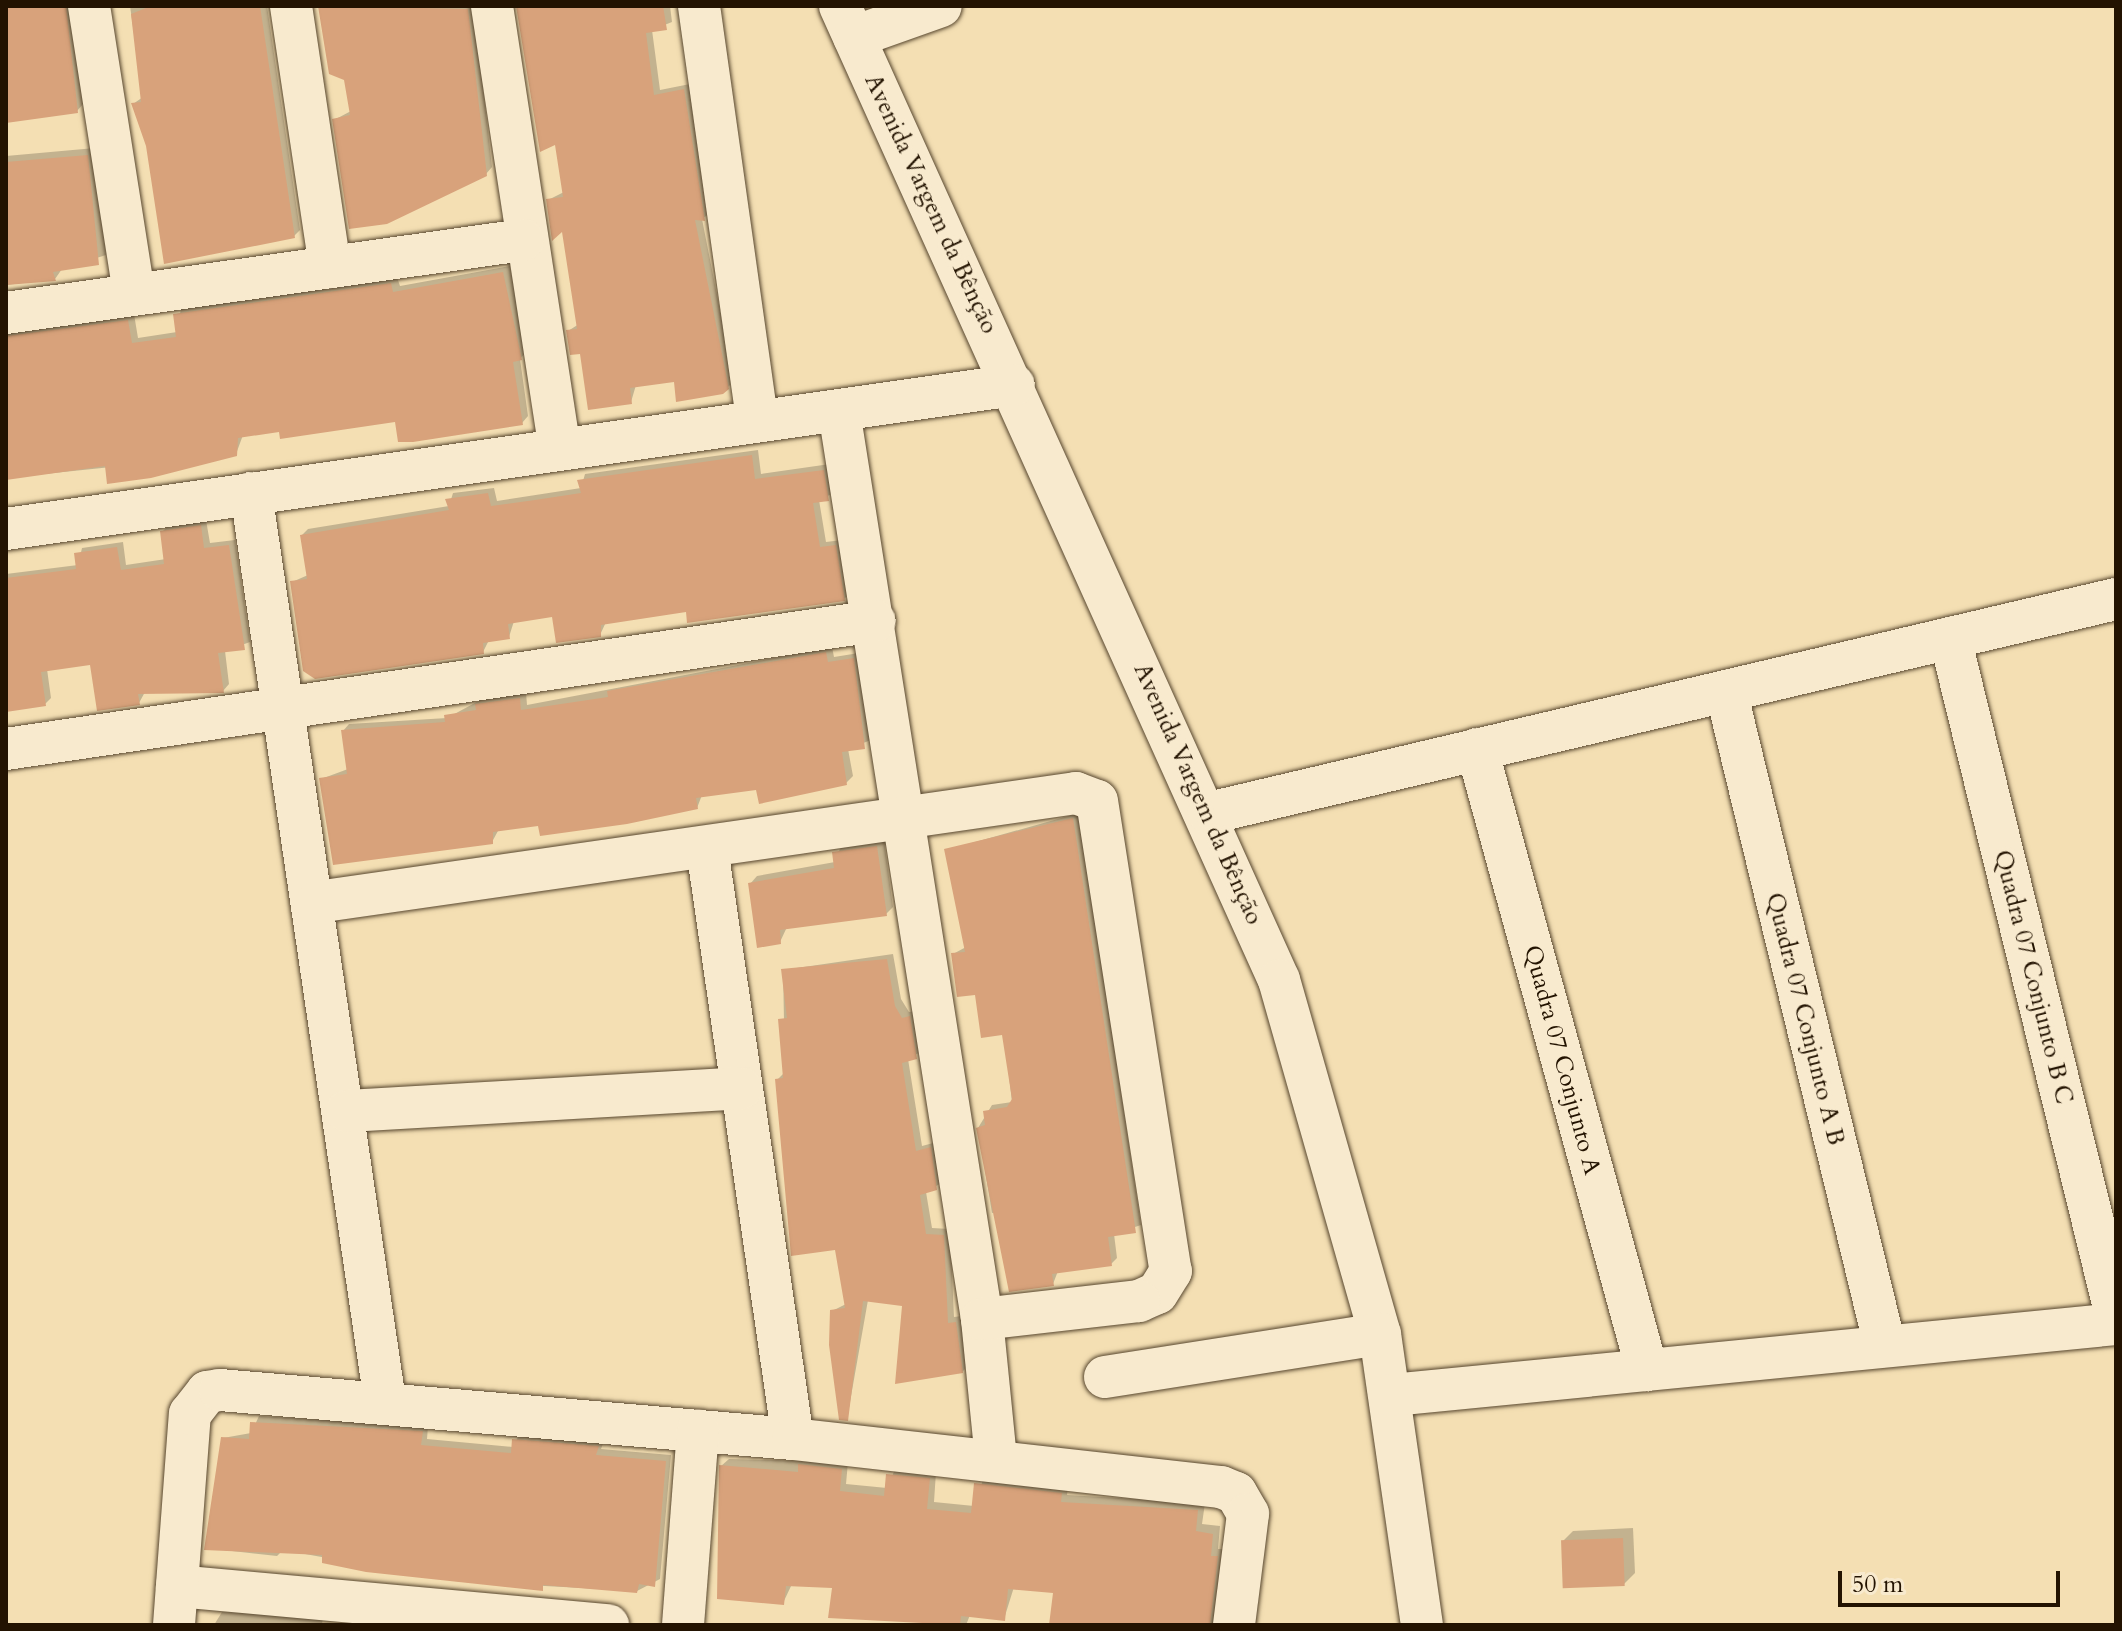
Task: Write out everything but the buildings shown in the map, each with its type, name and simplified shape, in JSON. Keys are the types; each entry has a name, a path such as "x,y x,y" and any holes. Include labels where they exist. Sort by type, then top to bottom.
{"street":[{"path":"89,6 134,292"},
{"path":"291,6 330,267"},
{"path":"492,6 523,240 559,445"},
{"path":"699,6 757,419"},
{"path":"847,21 941,6"},
{"name":"Avenida Vargem da Bênção","path":"847,21 1209,813 1279,980 1380,1334 1392,1395 1422,1625"},
{"path":"6,313 134,292 523,240"},
{"path":"6,529 559,445 839,411 1014,385"},
{"path":"839,411 907,817 982,1319 996,1460"},
{"path":"251,493 317,902 385,1401"},
{"path":"1209,813 2116,599"},
{"path":"6,749 285,705 875,621"},
{"name":"Quadra 07 Conjunto B C","path":"1950,638 2116,1316"},
{"name":"Quadra 07 Conjunto A B","path":"1726,691 1885,1346"},
{"name":"Quadra 07 Conjunto A","path":"1477,749 1647,1370"},
{"path":"317,902 1076,793 1102,806 1171,1271 1157,1293 1119,1305 982,1319"},
{"path":"707,848 793,1439"},
{"path":"347,1111 741,1088"},
{"path":"1392,1395 2116,1324"},
{"path":"1105,1377 1380,1334"},
{"path":"608,1625 176,1606 196,1400 220,1390 385,1401 996,1460 1236,1493 1248,1514 1234,1625"},
{"path":"683,1625 698,1431"}]}
